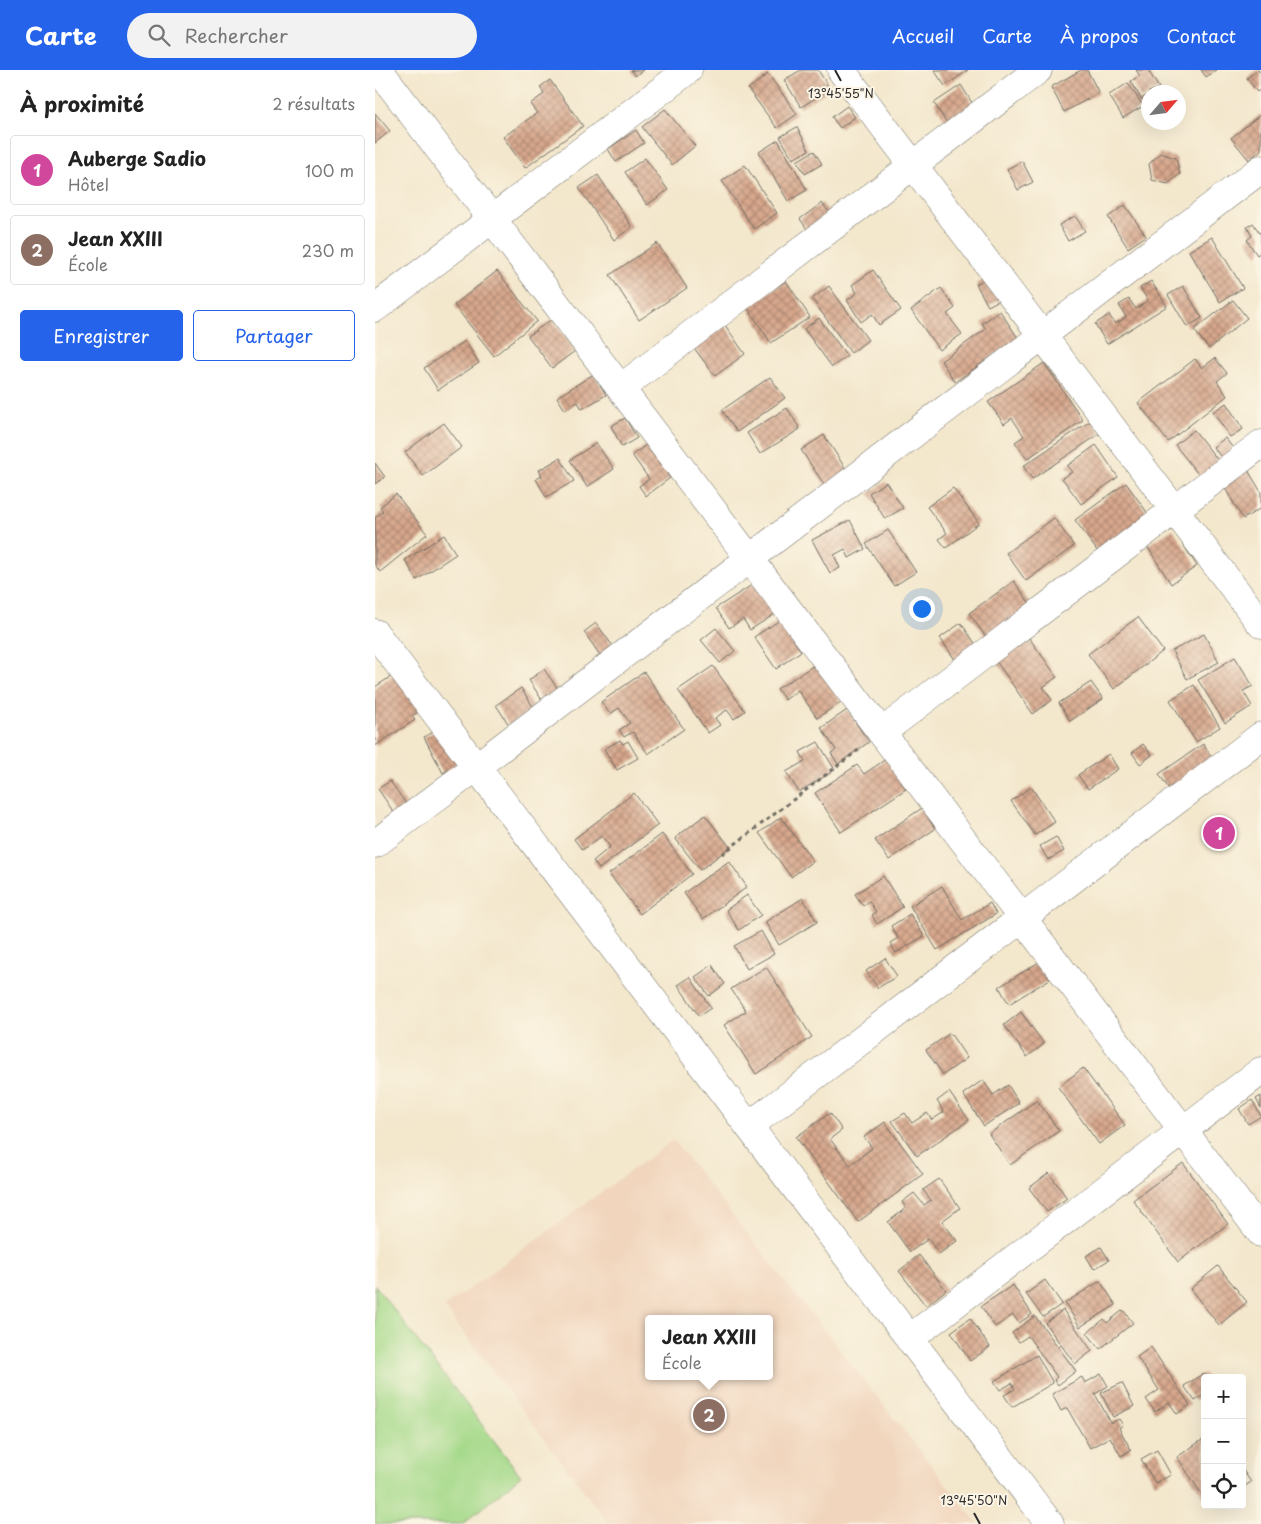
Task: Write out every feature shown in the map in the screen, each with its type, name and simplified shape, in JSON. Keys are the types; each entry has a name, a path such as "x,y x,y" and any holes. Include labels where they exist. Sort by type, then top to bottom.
{"street":[{"path":"379,70 1261,1233"},
{"path":"375,308 688,70"},
{"path":"841,70 1261,624"},
{"path":"621,388 1038,70"},
{"path":"375,844 1261,170"},
{"path":"882,732 1261,444"},
{"path":"378,643 476,767 1050,1524"},
{"path":"749,1126 1261,736"},
{"path":"909,1339 1261,1071"}],"path":[{"path":"722,854 882,732"}],"shaded area":[{"path":"673,1140 978,1524 609,1524 444,1307"}],"green space":[{"path":"375,1285 521,1476 462,1524 375,1524"}],"building":[{"path":"631,70 643,70 635,76"},
{"path":"801,70 818,70 830,89 801,107 784,80"},
{"path":"934,70 968,70 945,86"},
{"path":"1081,70 1087,70 1099,93 1064,112 1051,87"},
{"path":"1136,70 1148,70 1157,85 1141,85 1141,99 1131,81 1140,76"},
{"path":"1201,70 1216,70 1206,77"},
{"path":"1257,70 1261,72 1261,89 1257,92 1247,78"},
{"path":"768,74 797,114 777,128 748,89"},
{"path":"550,80 583,126 525,168 503,137 537,113 530,104 544,94 540,87"},
{"path":"1128,83 1141,103 1141,107 1123,118 1109,95"},
{"path":"961,85 979,114 952,131 934,103"},
{"path":"847,106 855,117 840,128 832,117"},
{"path":"665,109 695,146 672,165 642,127"},
{"path":"375,113 390,131 375,143"},
{"path":"1261,114 1261,150 1249,160 1231,138"},
{"path":"797,127 809,150 793,159 780,137"},
{"path":"636,130 644,143 616,162 608,149"},
{"path":"778,140 807,190 788,201 759,152"},
{"path":"814,151 822,164 805,174 797,161"},
{"path":"1160,153 1176,158 1180,174 1168,184 1152,180 1149,164"},
{"path":"645,158 668,190 647,205 625,172"},
{"path":"1022,161 1033,182 1018,190 1007,169"},
{"path":"745,165 777,213 754,229 722,181"},
{"path":"598,175 632,227 614,240 579,188"},
{"path":"822,203 835,220 812,236 800,219"},
{"path":"1125,205 1146,236 1128,248 1108,217"},
{"path":"1075,216 1085,231 1068,241 1059,225"},
{"path":"1253,223 1261,235 1261,252 1257,255 1247,240 1252,236 1247,227"},
{"path":"1212,237 1243,288 1220,302 1189,251"},
{"path":"657,243 687,288 639,320 610,275"},
{"path":"873,270 901,310 879,325 872,314 861,322 847,300 857,293 852,285"},
{"path":"497,271 537,321 494,356 454,305"},
{"path":"995,274 1007,296 988,306 976,284"},
{"path":"786,281 810,317 771,343 747,307"},
{"path":"1151,281 1167,306 1107,344 1095,324 1109,315 1115,324 1126,317 1119,305 1129,299 1136,309 1148,300 1140,288"},
{"path":"829,286 868,340 851,353 812,299"},
{"path":"1183,286 1202,318 1187,327 1168,295"},
{"path":"941,288 955,308 947,314 962,334 939,350 911,310"},
{"path":"1233,300 1247,318 1209,349 1194,330"},
{"path":"1000,311 1018,338 955,382 941,361 986,329 982,323"},
{"path":"819,318 847,356 832,367 804,329"},
{"path":"552,319 575,351 552,368 528,336"},
{"path":"725,325 745,354 715,376 694,348"},
{"path":"465,341 479,363 438,390 424,368"},
{"path":"1215,358 1227,373 1217,381 1227,396 1168,442 1138,403 1195,359 1202,368"},
{"path":"1044,363 1083,420 1027,459 1015,442 1024,436 1012,418 1004,424 988,402"},
{"path":"594,374 606,395 582,409 578,402 565,410 557,397"},
{"path":"770,377 785,398 737,432 722,410"},
{"path":"1226,403 1243,429 1230,437 1213,412"},
{"path":"787,408 800,429 760,454 747,433"},
{"path":"625,418 637,438 622,447 611,426"},
{"path":"1092,420 1101,433 1032,479 1023,466"},
{"path":"444,423 462,447 423,476 405,452"},
{"path":"1194,430 1221,464 1202,479 1175,445"},
{"path":"824,435 847,471 825,486 801,450"},
{"path":"1225,438 1237,453 1225,462 1213,447"},
{"path":"596,443 614,469 587,487 570,460"},
{"path":"646,445 670,478 646,496 639,486 649,479 632,455"},
{"path":"1096,445 1118,477 1081,504 1062,478 1072,472 1067,466"},
{"path":"560,458 574,481 546,497 536,479 542,476 539,470"},
{"path":"375,463 385,477 375,484"},
{"path":"1248,470 1261,492 1261,508 1243,519 1223,485"},
{"path":"886,482 903,508 885,519 869,493"},
{"path":"1126,483 1149,515 1098,552 1075,520"},
{"path":"953,488 979,523 946,548 939,539 947,533 927,507"},
{"path":"396,494 427,534 380,572 375,565 375,518 383,511 380,507"},
{"path":"1054,518 1074,546 1026,581 1006,553"},
{"path":"850,520 865,549 849,558 845,549 834,555 840,568 830,573 812,540"},
{"path":"1173,529 1197,566 1171,584 1147,546"},
{"path":"888,530 916,572 894,586 866,544"},
{"path":"444,535 456,554 417,580 405,560"},
{"path":"1014,581 1033,608 988,640 969,613"},
{"path":"755,583 775,614 750,630 743,619 729,628 716,608"},
{"path":"1138,617 1163,651 1114,689 1088,654"},
{"path":"780,620 801,651 776,669 754,637"},
{"path":"596,623 615,649 602,658 584,632"},
{"path":"961,623 979,649 958,664 940,638"},
{"path":"716,628 735,651 720,663 701,640"},
{"path":"1204,634 1219,662 1187,679 1172,651"},
{"path":"1027,635 1057,677 1043,687 1052,700 1033,714 994,658"},
{"path":"1235,657 1253,686 1243,691 1252,706 1225,723 1198,680"},
{"path":"816,664 841,702 817,718 798,690 785,700 777,689"},
{"path":"407,666 431,703 412,716 415,720 375,746 375,687"},
{"path":"713,666 745,711 734,719 727,710 715,718 720,725 708,733 678,690"},
{"path":"544,669 558,689 542,700 529,680"},
{"path":"644,672 684,729 648,754 633,732 624,737 619,730 630,723 619,708 610,714 601,702"},
{"path":"1091,682 1103,699 1070,721 1059,703"},
{"path":"1194,685 1220,727 1196,742 1170,700"},
{"path":"521,688 534,708 509,725 496,705"},
{"path":"847,710 869,742 838,764 831,753 836,750 821,728"},
{"path":"451,723 470,758 443,773 424,737"},
{"path":"620,740 623,744 628,741 638,758 617,770 604,749"},
{"path":"818,742 835,770 799,792 786,772 805,761 800,752"},
{"path":"1143,744 1152,755 1140,764 1132,753"},
{"path":"1203,744 1215,762 1171,792 1159,774"},
{"path":"1109,754 1118,769 1088,789 1078,775"},
{"path":"886,759 906,789 841,832 815,793 857,765 864,774"},
{"path":"390,781 407,805 395,814 378,789"},
{"path":"1031,787 1055,822 1035,835 1011,801"},
{"path":"634,793 658,825 599,869 593,861 610,847 602,836 582,850 574,839"},
{"path":"922,808 935,829 889,860 875,840"},
{"path":"705,815 730,847 700,870 675,838"},
{"path":"781,817 813,861 791,877 759,833"},
{"path":"662,834 692,874 640,914 609,874"},
{"path":"1056,837 1064,851 1048,860 1040,846"},
{"path":"729,861 747,887 703,919 684,893"},
{"path":"883,876 903,907 877,924 872,915 876,912 869,901 863,906 855,894"},
{"path":"942,886 962,920 990,903 996,914 937,950 910,906"},
{"path":"747,895 761,915 739,930 726,910"},
{"path":"803,898 817,922 779,945 765,922"},
{"path":"910,914 924,936 896,953 890,943 898,938 891,926"},
{"path":"761,931 774,954 747,969 734,946"},
{"path":"885,958 897,976 878,988 866,971"},
{"path":"1039,962 1050,979 1009,1004 999,987"},
{"path":"712,965 725,984 709,996 695,977"},
{"path":"766,967 812,1037 756,1074 724,1025 746,1011 731,989"},
{"path":"690,977 711,1008 699,1016 678,985"},
{"path":"1021,1012 1044,1044 1027,1057 1004,1025"},
{"path":"950,1033 967,1058 943,1075 926,1050"},
{"path":"1083,1068 1125,1125 1099,1144 1058,1087"},
{"path":"983,1080 993,1095 1008,1085 1019,1103 984,1126 963,1094"},
{"path":"949,1092 969,1120 917,1156 892,1121 905,1113 912,1123 927,1113 932,1120 944,1112 937,1101"},
{"path":"1261,1096 1261,1108 1256,1099"},
{"path":"1037,1100 1059,1131 1010,1165 989,1134"},
{"path":"1252,1100 1261,1116 1248,1124 1239,1109"},
{"path":"830,1113 842,1130 830,1139 850,1165 872,1148 864,1137 885,1122 923,1174 858,1222 796,1137"},
{"path":"1183,1163 1228,1224 1178,1262 1133,1200"},
{"path":"1049,1173 1067,1198 1047,1212 1029,1188"},
{"path":"939,1179 960,1208 942,1221 957,1241 939,1254 928,1239 910,1252 888,1222 906,1208 902,1202 914,1193 924,1205 931,1200 923,1190"},
{"path":"1101,1247 1109,1260 1094,1269 1086,1256"},
{"path":"919,1255 946,1290 926,1306 899,1271"},
{"path":"1218,1266 1247,1302 1219,1325 1190,1289"},
{"path":"1045,1280 1062,1304 1043,1317 1026,1294"},
{"path":"1100,1281 1116,1305 1080,1327 1065,1303"},
{"path":"1013,1285 1032,1314 1019,1323 1013,1315 995,1327 981,1306"},
{"path":"1063,1310 1092,1351 1075,1364 1045,1323"},
{"path":"1123,1310 1133,1323 1100,1349 1087,1333 1104,1319 1107,1323"},
{"path":"1035,1316 1076,1371 1058,1385 1054,1380 1057,1377 1028,1336 1019,1342 1012,1333"},
{"path":"970,1318 990,1347 970,1361 951,1332"},
{"path":"1151,1347 1190,1405 1177,1414 1169,1402 1155,1412 1146,1399 1159,1390 1137,1357"},
{"path":"1037,1355 1053,1383 1012,1407 1004,1395 1015,1389 1012,1383 1000,1390 994,1381"},
{"path":"1101,1374 1108,1386 1095,1394 1111,1423 1119,1419 1123,1425 1119,1428 1131,1450 1121,1456 1110,1437 1090,1448 1067,1408 1061,1411 1052,1394 1082,1377 1085,1383"},
{"path":"1201,1375 1201,1397 1195,1401 1184,1386"},
{"path":"1122,1383 1134,1406 1113,1417 1101,1393"},
{"path":"1201,1441 1201,1493 1177,1457"},
{"path":"1157,1450 1171,1475 1155,1483 1141,1459"},
{"path":"1246,1475 1251,1482 1246,1485"}],"place":[{"name":"Auberge Sadio","path":"1219,833"},
{"name":"Jean XXIII","path":"709,1415"}]}
